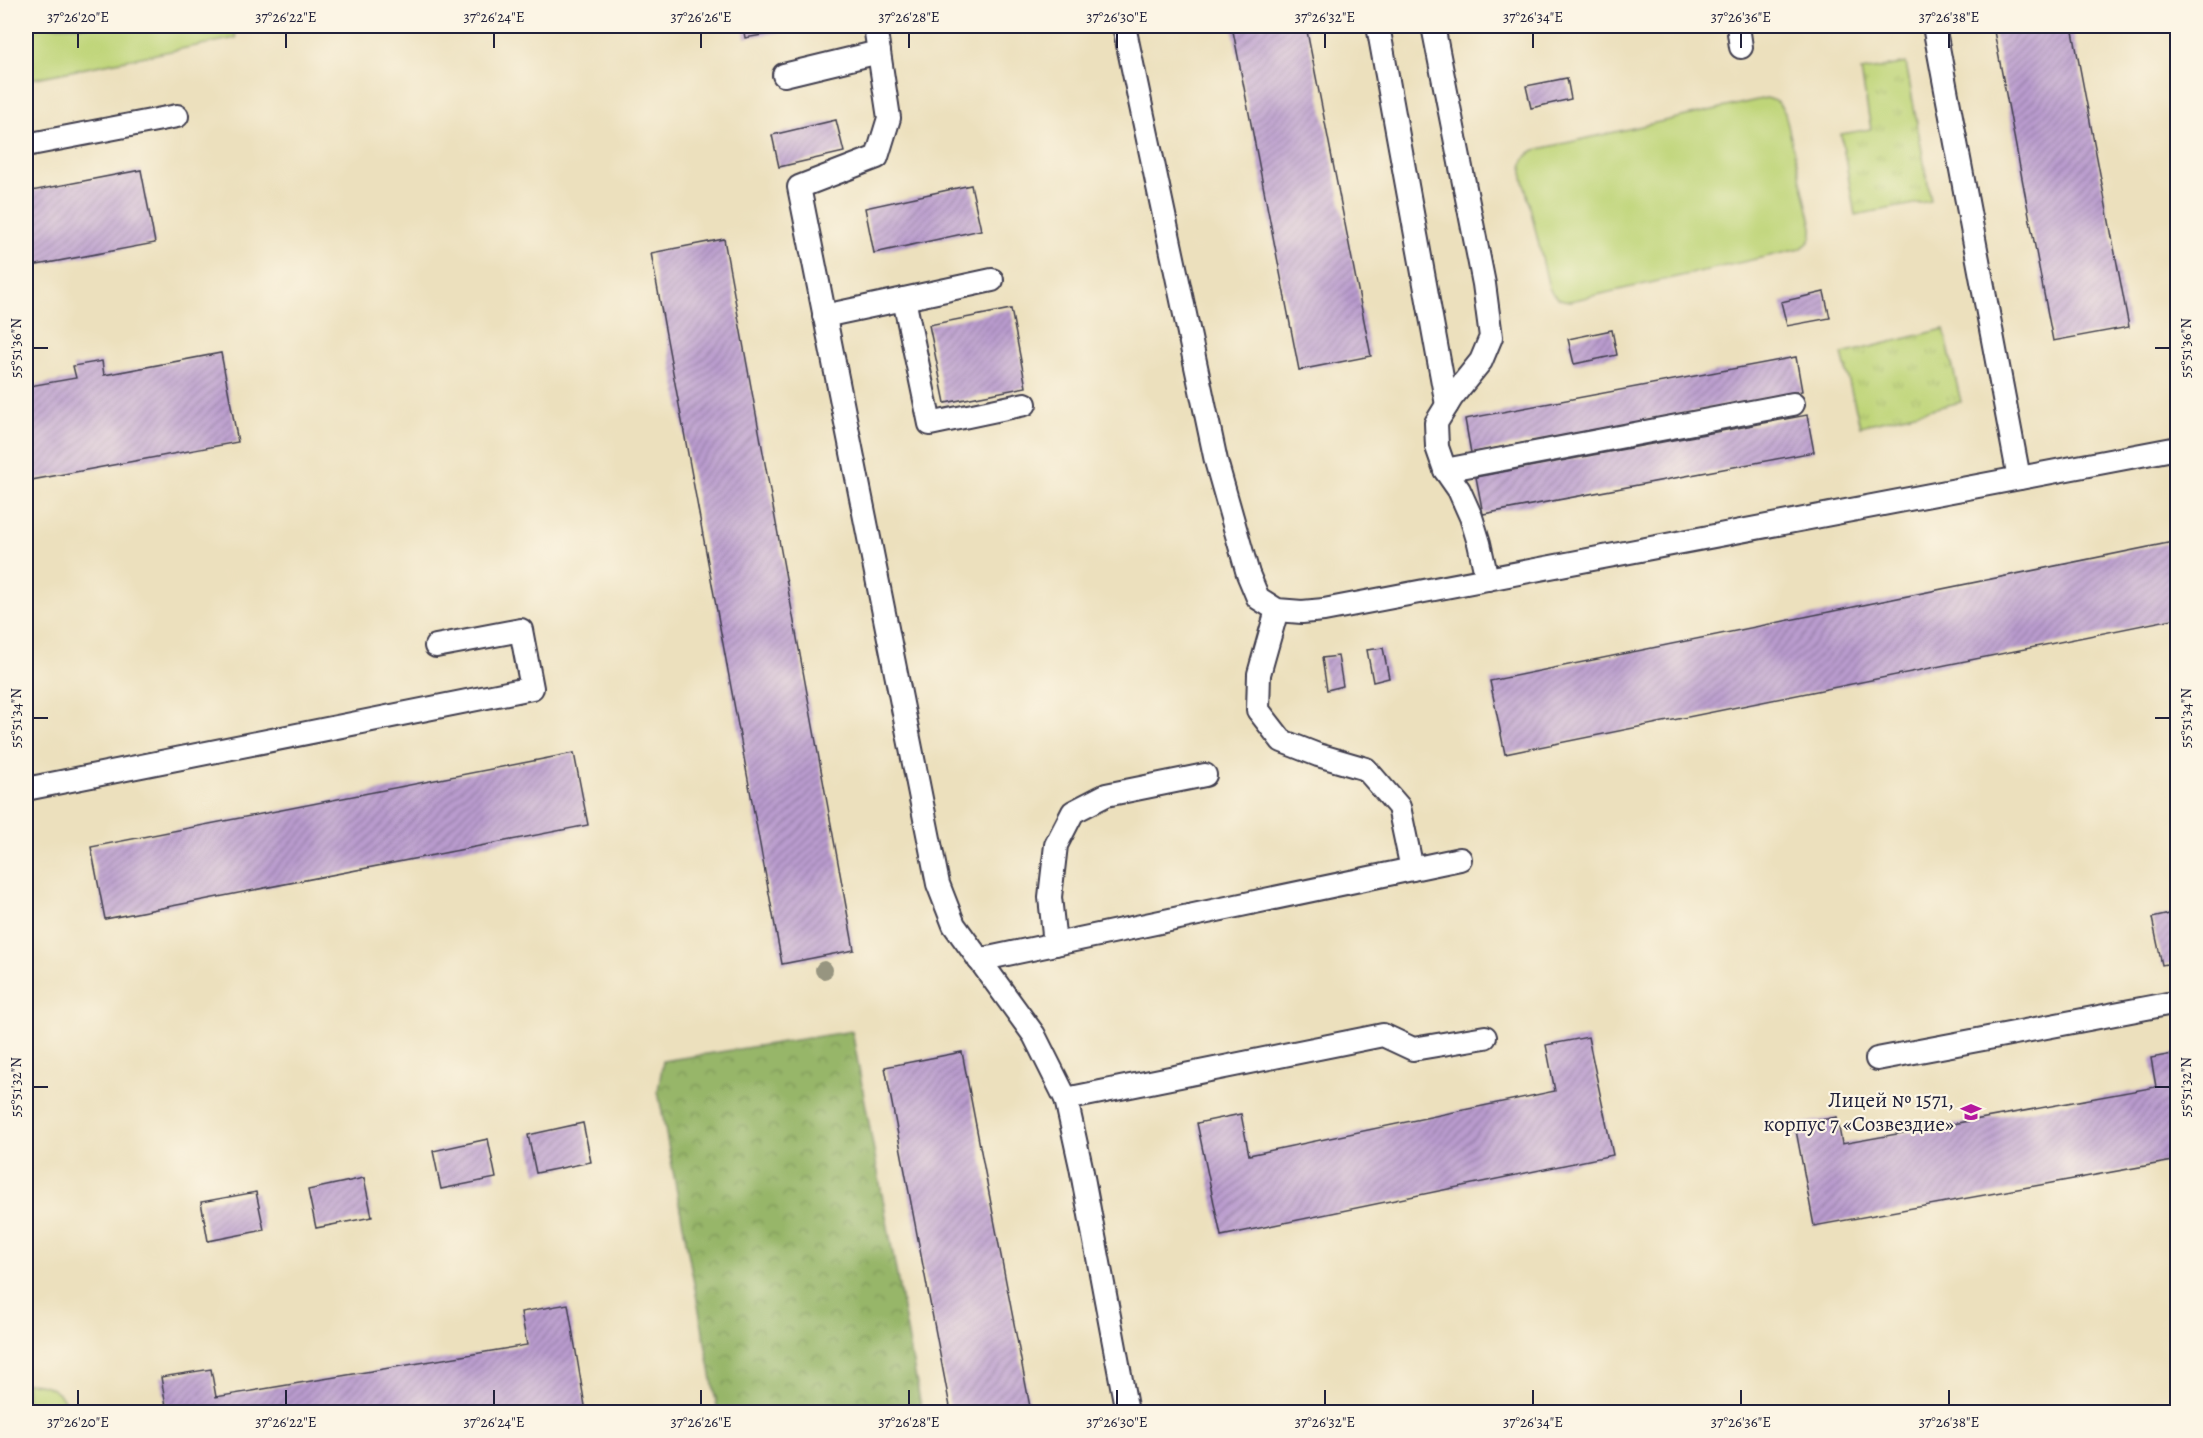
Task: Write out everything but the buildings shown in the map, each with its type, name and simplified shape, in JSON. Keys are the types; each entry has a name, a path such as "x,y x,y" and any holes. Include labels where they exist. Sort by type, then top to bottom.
{"lane":[{"path":"875,26 889,117 877,157 798,187 938,884 954,925 1034,1035 1066,1099 1127,1413"},
{"path":"1124,26 1216,461 1248,574 1258,598 1277,610 1302,612 1324,610 2178,448"},
{"path":"1378,26 1447,405"},
{"path":"1433,26 1484,284 1491,337 1481,361 1436,423 1437,447 1445,470 1459,490 1471,517 1486,579"},
{"path":"1934,26 2019,478"},
{"path":"784,75 879,52"},
{"path":"26,145 177,116"},
{"path":"824,316 992,280"},
{"path":"904,299 930,424 1025,404"},
{"path":"1445,470 1793,404"},
{"path":"1277,610 1259,674 1258,710 1281,741 1366,769 1399,807 1412,868"},
{"path":"26,789 532,688 520,630 436,646"},
{"path":"1055,944 1050,897 1056,844 1074,812 1106,795 1205,775"},
{"path":"979,960 1460,859"},
{"path":"1877,1059 2178,1002"},
{"path":"1066,1099 1383,1035 1413,1049 1485,1037"}],"green space":[{"path":"26,26 233,26 236,38 26,80"},
{"path":"1906,63 1931,201 1855,215 1841,134 1871,129 1861,71"},
{"path":"1766,98 1777,103 1785,113 1812,227 1810,240 1806,245 1800,249 1570,301 1557,298 1553,294 1549,288 1522,173 1523,162 1528,154 1535,150"},
{"path":"1944,329 1961,402 1860,426 1842,354"},
{"path":"852,1031 922,1412 718,1412 658,1091 663,1061"},
{"path":"26,1383 42,1385 54,1390 71,1412 26,1412"}],"place":[{"name":"Лицей № 1571, корпус 7 «Созвездие»","path":"1971,1112"}]}
